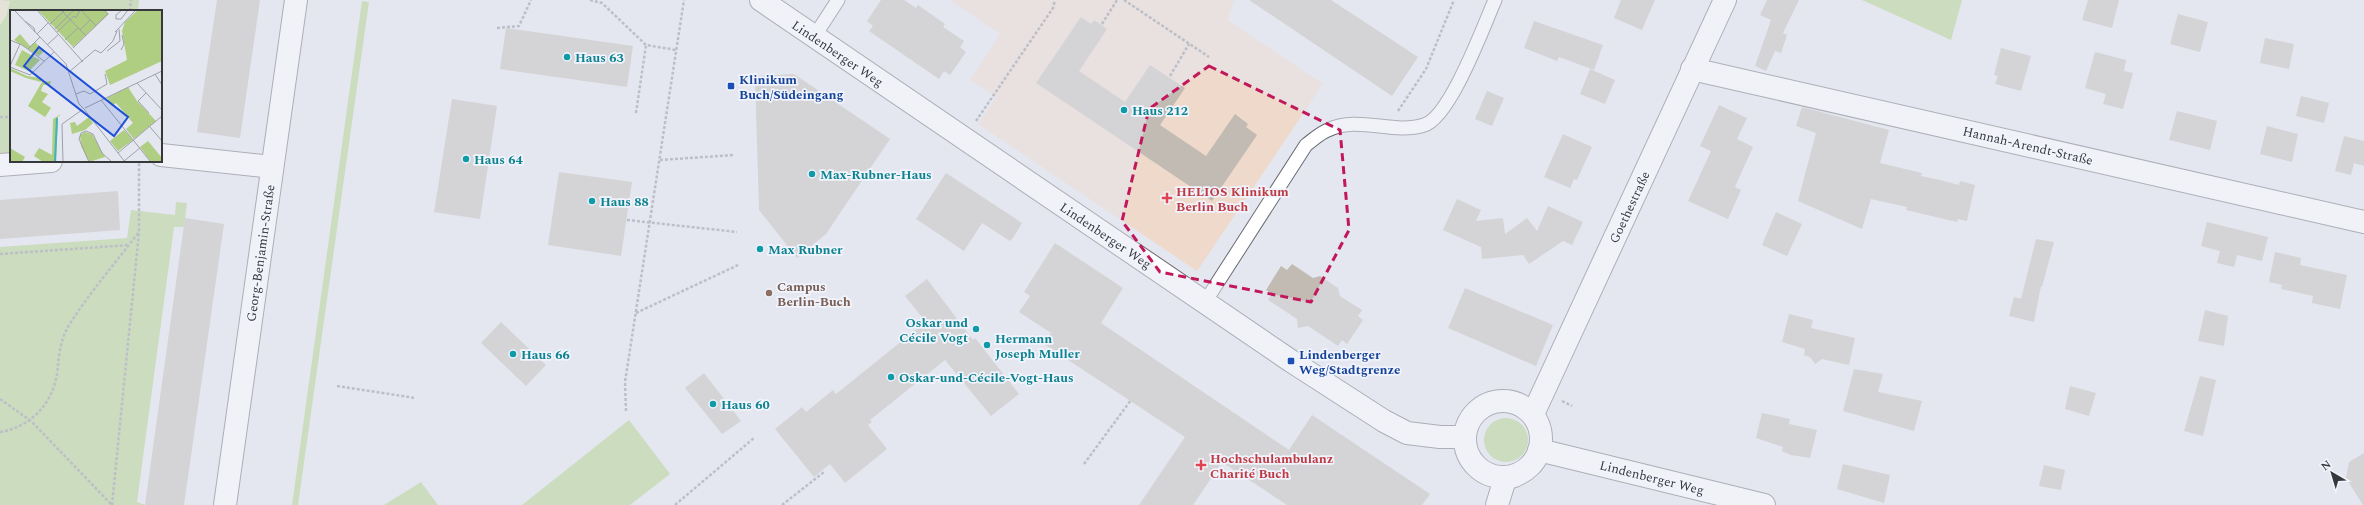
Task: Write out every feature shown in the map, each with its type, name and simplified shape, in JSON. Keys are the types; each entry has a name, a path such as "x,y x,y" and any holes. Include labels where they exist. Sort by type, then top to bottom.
{"street":[{"name":"Georg-Benjamin-Straße","path":"224,505 296,0"},
{"name":"Lindenberger Weg","path":"761,0 1291,361 1401,430 1427,436 1465,437"},
{"name":"Goethestraße","path":"1533,414 1725,0"},
{"name":"Hannah-Arendt-Straße","path":"1692,69 2364,222"},
{"path":"162,155 272,167"},
{"path":"0,165 38,162"},
{"path":"1497,505 1505,480 1514,476 1527,469 1540,450 1539,429 1533,414 1524,406 1513,401 1495,400 1486,404 1470,418 1465,437 1473,461 1479,468 1493,476 1514,476"},
{"name":"Lindenberger Weg","path":"1540,450 1764,505"}],"lane":[{"path":"814,37 838,0"},
{"path":"1205,302 1306,145 1328,130 1353,124 1388,128 1426,125 1442,110 1472,57 1495,0"}],"path":[{"path":"130,10 131,0"},
{"path":"497,28 519,26 531,0"},
{"path":"590,0 602,3 646,45 676,50"},
{"path":"626,411 625,382 651,223 684,0"},
{"path":"972,126 1053,8 1055,0"},
{"path":"1102,24 1117,0"},
{"path":"1124,0 1210,57"},
{"path":"1170,76 1189,44"},
{"path":"636,113 646,45"},
{"path":"660,160 734,156"},
{"path":"112,505 139,232 139,162"},
{"path":"627,220 737,232"},
{"path":"0,432 15,430 31,421 42,410 51,394 62,340 70,322 139,232"},
{"path":"0,254 129,245"},
{"path":"636,313 738,265"},
{"path":"337,386 415,398"},
{"path":"0,399 31,421 112,505"},
{"path":"1084,464 1130,400"},
{"path":"675,505 754,438"},
{"path":"782,505 824,472"}],"highlighted area":[{"path":"1209,66 1340,130 1349,230 1311,302 1160,272 1122,221 1149,109"}],"shaded area":[{"name":"HELIOS Klinikum Berlin Buch","path":"950,0 1234,0 1228,20 1323,84 1197,271 978,124 996,97 970,80 1000,34"}],"green space":[{"path":"0,0 139,0 138,10 10,10 10,158 0,159"},
{"path":"1862,0 1962,0 1951,40"},
{"path":"362,1 369,2 298,505 292,505"},
{"path":"176,202 187,203 184,227 174,227 137,502 145,505 0,505 0,247 127,238 131,210 175,215"},
{"path":"1510,418 1515,419 1522,424 1527,431 1527,449 1522,456 1515,461 1502,462 1497,461 1490,456 1485,449 1484,436 1485,431 1490,424 1497,419"},
{"path":"629,420 670,474 630,505 522,505"},
{"path":"421,482 438,505 384,505"}],"sand":[{"path":"0,0 10,1 6,16 0,25"}],"building":[{"path":"217,0 260,0 240,138 197,132"},
{"path":"881,0 904,0 916,8 918,5 945,24 943,27 964,41 960,47 966,52 950,75 944,71 939,79 869,31 873,26 867,21"},
{"path":"1249,0 1331,0 1418,57 1392,96"},
{"path":"1621,0 1655,0 1642,30 1614,18"},
{"path":"1767,0 1799,0 1783,33 1787,35 1781,53 1775,51 1766,71 1755,66 1771,20 1760,15"},
{"path":"2088,0 2119,0 2112,28 2082,20"},
{"path":"2178,14 2208,22 2200,52 2170,44"},
{"name":"Haus 212","path":"1081,17 1091,24 1094,20 1107,29 1079,71 1125,102 1150,65 1185,88 1160,125 1206,156 1235,114 1248,124 1246,127 1257,135 1212,201 1036,83"},
{"path":"1534,21 1603,45 1594,70 1559,57 1557,61 1524,48"},
{"name":"Haus 63","path":"506,28 633,46 627,87 500,69"},
{"path":"2265,38 2294,44 2289,69 2260,63"},
{"path":"2001,48 2031,56 2021,91 1995,84 1998,76 1994,75"},
{"path":"2095,52 2126,60 2124,71 2133,73 2123,109 2103,104 2106,94 2085,88"},
{"path":"1590,69 1615,80 1605,104 1580,94"},
{"name":"Max-Rubner-Haus","path":"794,74 890,139 826,234 797,258 759,210 755,76"},
{"path":"1487,91 1504,98 1492,126 1475,119"},
{"path":"2301,96 2329,103 2324,123 2296,116"},
{"name":"Haus 64","path":"452,99 497,106 480,219 434,212"},
{"path":"1719,105 1747,118 1737,139 1753,147 1735,187 1741,190 1728,219 1688,201 1711,151 1700,146"},
{"path":"1802,107 1889,130 1880,163 1922,173 1921,176 1959,185 1960,181 1975,185 1967,221 1958,219 1957,222 1906,210 1907,207 1871,199 1862,229 1798,201 1816,133 1796,126"},
{"path":"2177,111 2217,121 2210,150 2169,140"},
{"path":"2267,126 2298,134 2292,162 2260,154"},
{"path":"1563,134 1592,147 1577,180 1574,179 1570,188 1544,177"},
{"path":"2344,136 2364,141 2364,166 2354,163 2351,175 2335,171"},
{"name":"Haus 88","path":"559,172 632,182 621,256 548,245"},
{"path":"946,173 1022,223 1010,241 982,223 964,251 916,219"},
{"path":"118,191 120,230 0,239 0,200"},
{"path":"1457,199 1481,210 1476,221 1503,218 1505,234 1527,218 1537,231 1548,206 1583,222 1572,245 1563,241 1529,264 1523,255 1482,259 1481,247 1443,230"},
{"path":"1776,212 1802,224 1787,256 1762,245"},
{"path":"185,218 224,224 184,505 145,505"},
{"path":"2207,222 2268,237 2262,261 2237,255 2234,267 2217,263 2220,251 2201,246"},
{"path":"2036,239 2054,242 2042,287 2041,286 2034,322 2009,316 2014,297 2021,299"},
{"path":"1055,243 1123,288 1101,323 1289,450 1312,415 1430,494 1422,505 1287,505 1222,462 1193,505 1139,505 1185,437 1044,344 1051,333 1019,312 1030,296 1024,292"},
{"path":"2275,252 2301,258 2300,265 2347,275 2340,309 2312,303 2313,296 2281,289 2282,285 2269,282"},
{"path":"1292,264 1313,278 1320,276 1338,288 1340,296 1362,310 1358,316 1363,320 1347,344 1342,340 1338,346 1308,326 1298,328 1297,319 1268,300 1272,294 1266,290 1281,266 1287,270"},
{"name":"Oskar-und-Cécile-Vogt-Haus","path":"927,279 973,340 975,338 1019,394 991,416 945,360 870,420 872,422 868,425 887,449 845,483 830,464 814,477 775,429 802,407 806,412 833,390 836,394 918,328 917,327 925,321 905,296"},
{"path":"1465,288 1553,325 1536,366 1448,328"},
{"path":"2205,310 2228,316 2224,346 2198,341"},
{"path":"1789,314 1813,320 1811,328 1855,338 1849,365 1822,359 1815,364 1810,357 1804,355 1805,349 1782,342"},
{"name":"Haus 66","path":"501,322 546,365 526,386 481,343"},
{"path":"1854,369 1883,374 1878,392 1922,401 1914,431 1843,411"},
{"name":"Haus 60","path":"704,373 741,421 722,434 685,388"},
{"path":"2200,376 2216,380 2203,436 2184,431"},
{"path":"2070,386 2096,393 2089,416 2065,409"},
{"path":"1762,413 1790,419 1789,424 1817,430 1810,458 1791,455 1782,451 1783,447 1756,438"},
{"path":"2364,453 2363,505 2346,478 2349,462"},
{"path":"1843,464 1890,475 1884,503 1837,489"},
{"path":"2044,465 2065,470 2061,490 2039,486"}],"place":[{"name":"Haus 63","path":"567,57"},
{"name":"Klinikum Buch/Südeingang","path":"731,86"},
{"name":"Haus 212","path":"1124,110"},
{"name":"Haus 64","path":"466,159"},
{"name":"Max-Rubner-Haus","path":"812,174"},
{"name":"HELIOS Klinikum Berlin Buch","path":"1167,198"},
{"name":"Haus 88","path":"592,201"},
{"name":"Max Rubner","path":"760,249"},
{"name":"Campus Berlin-Buch","path":"769,293"},
{"name":"Oskar und Cécile Vogt","path":"976,329"},
{"name":"Hermann Joseph Muller","path":"987,345"},
{"name":"Haus 66","path":"513,354"},
{"name":"Lindenberger Weg/Stadtgrenze","path":"1291,361"},
{"name":"Oskar-und-Cécile-Vogt-Haus","path":"891,377"},
{"name":"Haus 60","path":"713,404"},
{"name":"Hochschulambulanz Charité Buch","path":"1201,465"}]}
